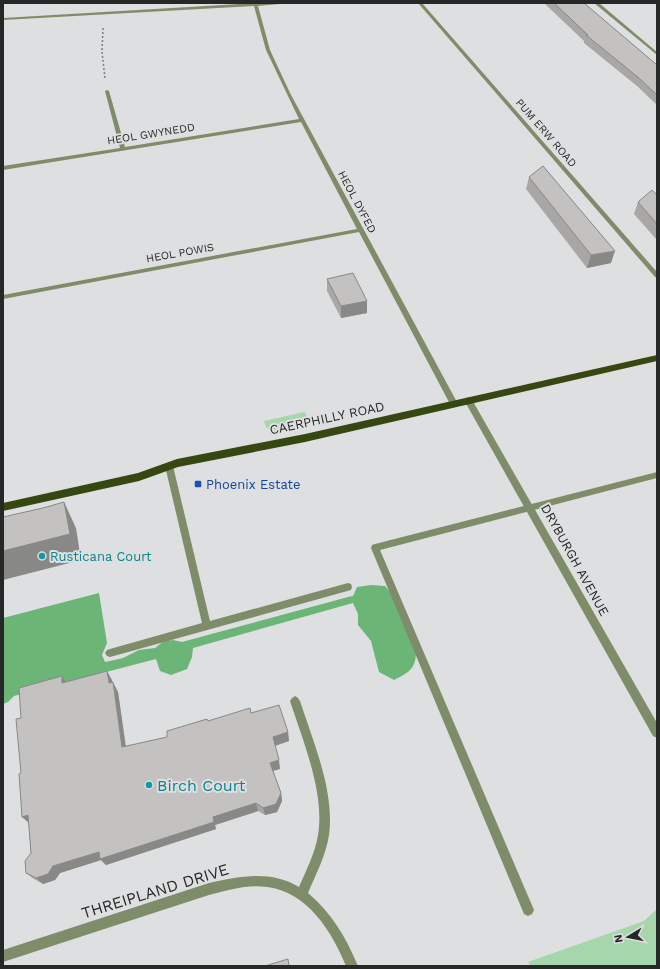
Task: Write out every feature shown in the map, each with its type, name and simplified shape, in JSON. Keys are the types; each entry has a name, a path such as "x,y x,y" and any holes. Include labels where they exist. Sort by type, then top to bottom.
{"main road":[{"name":"CAERPHILLY ROAD","path":"3,508 139,477 177,463 305,438 657,358"}],"street":[{"path":"3,19 280,3"},
{"name":"PUM ERW ROAD","path":"420,3 657,276"},
{"path":"596,3 657,54"},
{"name":"HEOL DYFED","path":"256,4 277,72 454,404"},
{"path":"107,91 123,148"},
{"name":"HEOL GWYNEDD","path":"3,168 302,120"},
{"name":"HEOL POWIS","path":"3,297 361,230"},
{"name":"DRYBURGH AVENUE","path":"468,400 657,733"},
{"path":"168,466 207,626"},
{"path":"528,910 375,548 657,475"},
{"path":"110,653 348,587"},
{"path":"295,702 319,780 325,821 324,835 320,849 302,894"},
{"name":"THREIPLAND DRIVE","path":"3,956 209,889 239,882 266,881 285,886 302,894 321,911 344,946 352,966"}],"path":[{"path":"104,13 102,52 107,91"}],"green space":[{"path":"305,412 309,423 274,431 266,427 264,421"},
{"path":"371,585 385,586 391,593 403,618 416,652 415,663 410,670 394,680 379,672 371,641 358,625 358,614 353,603 193,648 192,657 187,669 171,675 160,671 156,659 14,696 8,702 3,704 3,618 99,593 107,643 102,655 105,662 123,658 139,650 155,648 164,641 173,640 182,642 353,596 357,587"},
{"path":"657,909 657,966 531,966 528,962 644,921"}],"building":[{"path":"554,3 584,3 657,65 657,95 639,78 586,35 588,35"},
{"path":"543,166 615,251 591,255 529,177"},
{"path":"652,190 657,195 657,224 638,202"},
{"path":"353,273 367,301 341,306 327,279"},
{"path":"64,502 70,534 3,551 3,517"},
{"name":"Birch Court","path":"107,671 109,683 113,682 122,747 167,737 167,731 207,719 208,721 250,708 251,713 279,705 288,732 273,737 279,760 270,763 281,793 276,804 263,808 256,803 213,817 214,822 100,859 99,852 53,866 48,874 36,878 26,873 25,861 31,853 28,815 22,817 19,774 21,773 16,719 21,718 19,688 62,676 62,683"},
{"path":"288,959 289,966 265,966"}],"place":[{"name":"Phoenix Estate","path":"198,484"},
{"name":"Rusticana Court","path":"42,556"},
{"name":"Birch Court","path":"149,785"}]}
